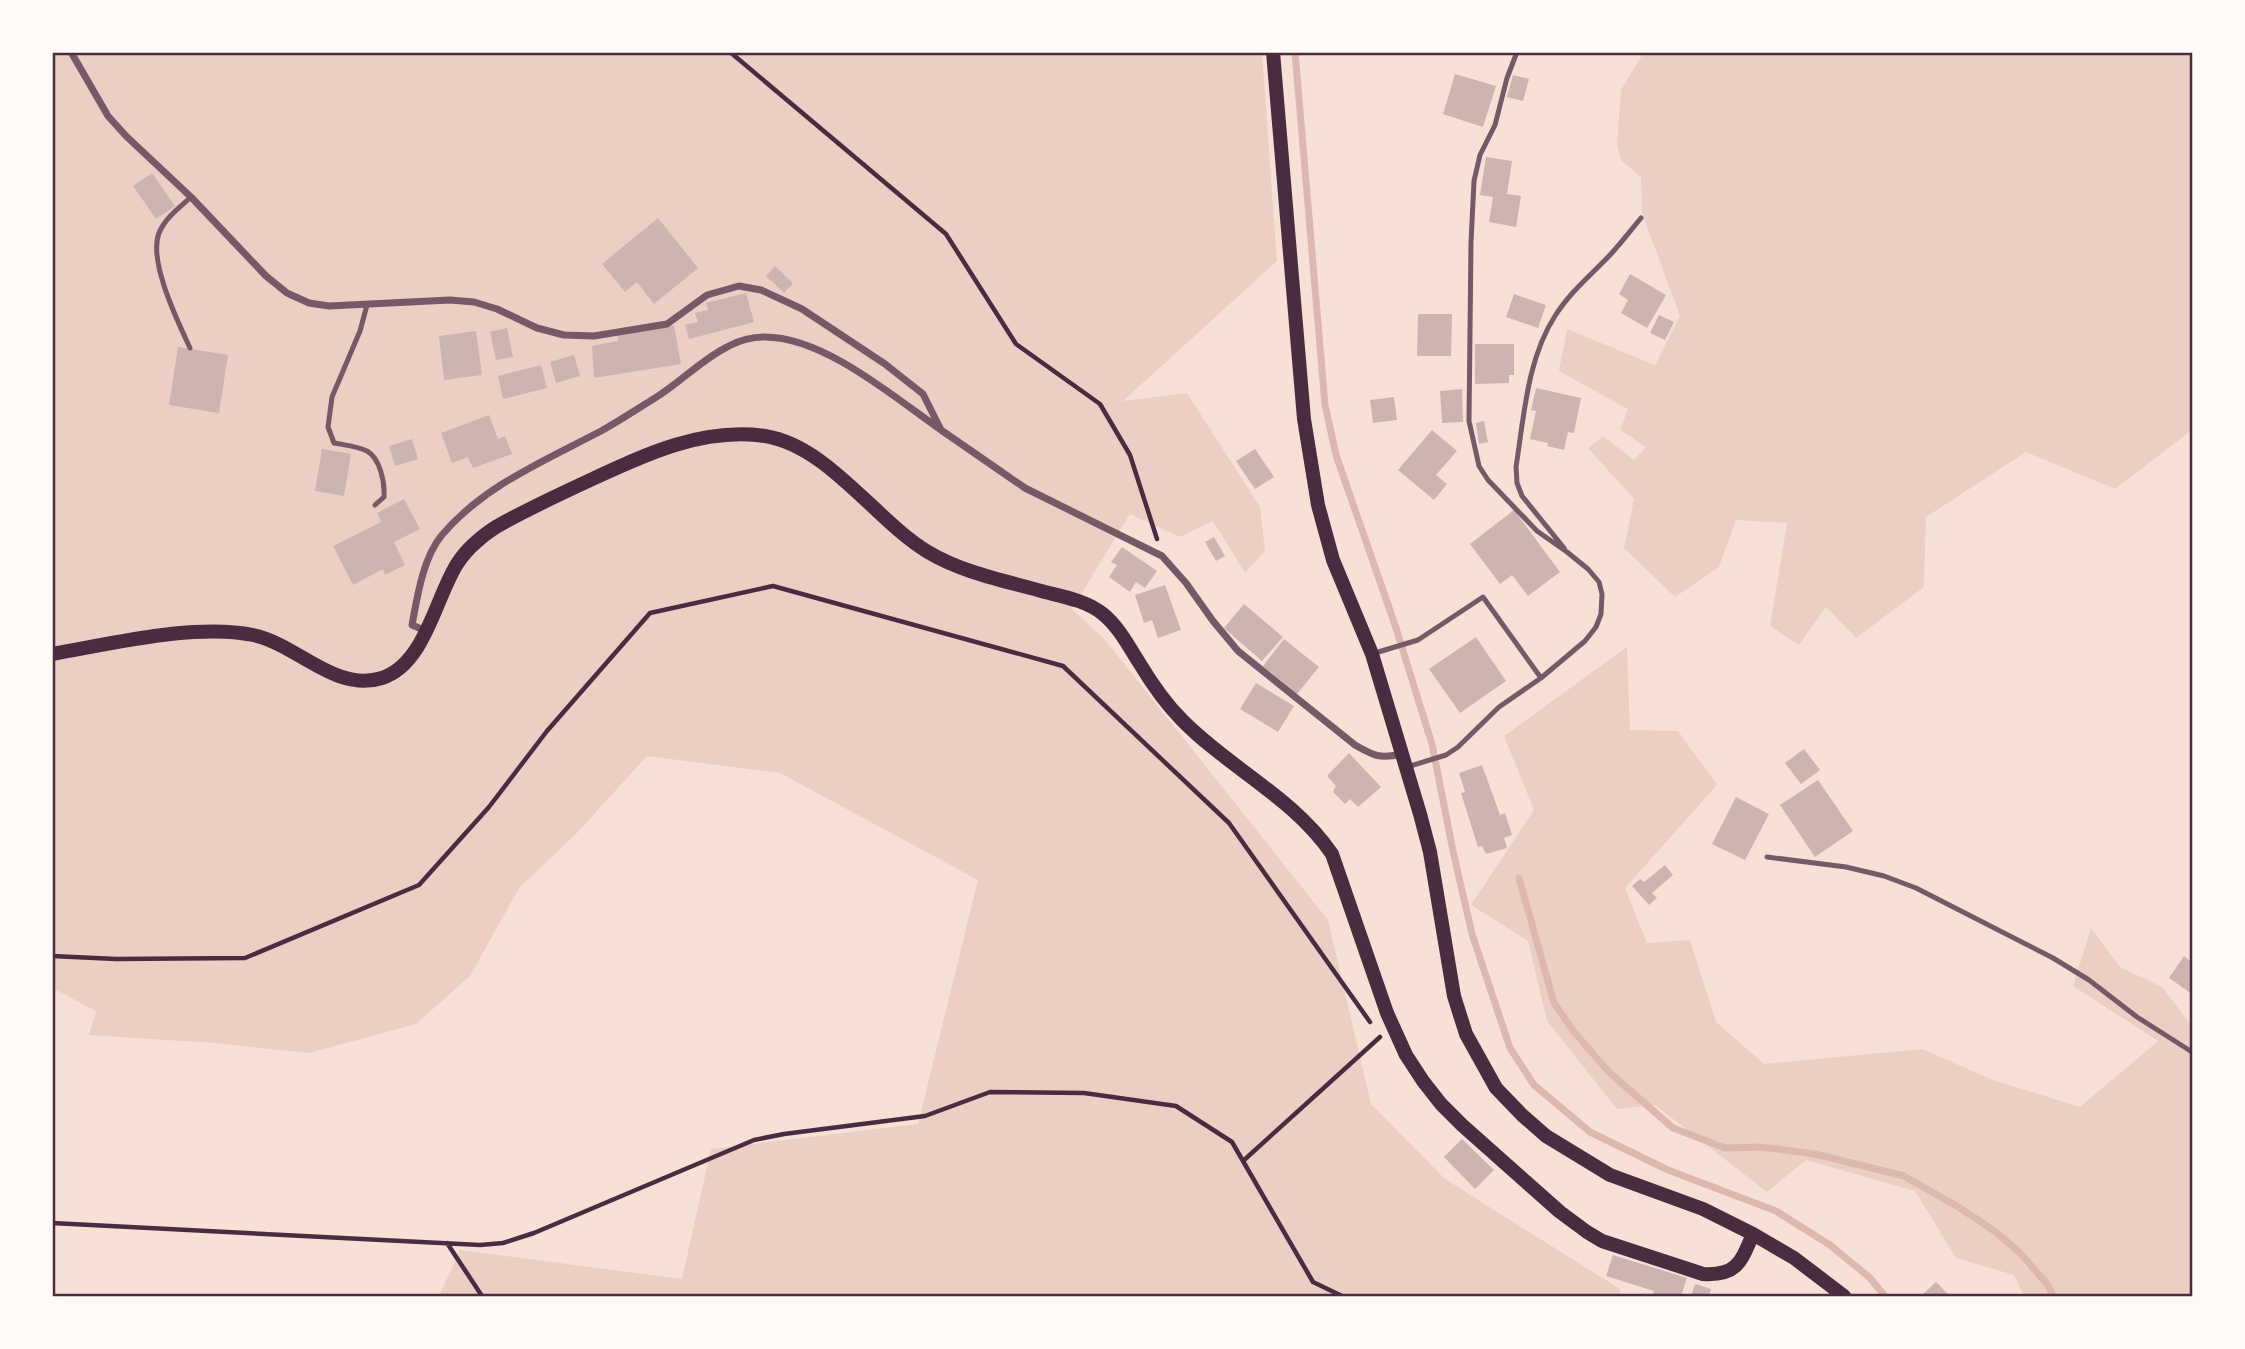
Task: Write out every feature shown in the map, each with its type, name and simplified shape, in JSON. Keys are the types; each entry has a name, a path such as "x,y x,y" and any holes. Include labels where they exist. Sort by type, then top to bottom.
{"main road":[{"path":"1273,52 1304,419 1318,505 1333,560 1372,654 1430,852 1454,996 1466,1034 1496,1088 1546,1136 1610,1175 1703,1209 1754,1234 1794,1258 1844,1297"},
{"path":"52,653 155,636 235,632 275,642 337,676 355,681 371,681 388,676 402,667 415,652 458,561 476,542 499,525 630,461 672,445 708,437 737,435 766,436 793,445 824,464 929,553 985,575 1070,598 1104,615 1120,632 1162,697 1180,718 1199,736 1296,811 1318,834 1332,854 1387,1013 1417,1073 1462,1125 1560,1212 1602,1241 1703,1274 1719,1275 1733,1270 1742,1260 1754,1234"}],"street":[{"path":"71,52 108,116 126,136 191,197 266,276 287,293 309,303 329,306 450,300 474,302 537,328 564,335 594,336 667,324 707,295 739,286 761,290 802,309 886,363 923,394 941,430"},
{"path":"426,631 412,625 421,581 440,536 465,513 499,487 542,461 603,430 668,390 730,345 750,338 787,339 810,346 854,369 1026,488 1162,556 1238,651 1355,745 1371,754 1404,761"}],"lane":[{"path":"1404,761 1422,763 1446,755 1458,747 1499,707 1541,678 1585,641 1596,627 1601,614 1602,594 1599,582 1567,551 1537,531 1488,480 1479,466 1469,421 1474,181 1480,155 1495,125 1517,52"},
{"path":"190,348 174,313 157,251 159,234 168,219 191,197"},
{"path":"1567,551 1522,496 1517,483 1516,467 1534,368 1554,318 1570,295 1611,254 1641,218"},
{"path":"367,305 360,331 332,397 328,427 334,443 367,451 375,458 385,487 384,497 375,505"},
{"path":"1372,654 1418,640 1483,597 1541,678"},
{"path":"1767,857 1846,867 1884,876 1916,888 2053,958 2088,980 2137,1017 2193,1052"}],"path":[{"path":"730,52 946,234 1016,344 1100,404 1130,455 1162,556"},
{"path":"52,956 116,960 245,958 419,885 489,807 547,731 650,613 773,586 1063,666 1229,823 1372,1026"},
{"path":"1243,1161 1380,1037 1389,1046"},
{"path":"52,1223 480,1245 503,1243 534,1233 754,1140 925,1116 990,1092 1084,1093 1176,1106 1232,1143 1313,1282 1342,1297"},
{"path":"447,1243 482,1297"}],"shaded area":[{"path":"1644,52 2192,53 2192,430 2115,489 2026,452 1926,517 1924,587 1856,638 1826,607 1799,645 1770,626 1787,523 1736,520 1719,567 1675,597 1624,548 1634,499 1588,448 1603,436 1634,460 1646,447 1620,430 1628,409 1559,371 1567,329 1655,365 1680,316 1642,213 1641,177 1621,160 1617,144 1621,90"},
{"path":"52,53 1262,53 1277,261 1123,401 1187,393 1260,507 1265,551 1245,573 1213,521 1180,537 1130,514 1072,609 1106,641 1328,920 1371,1104 1445,1179 1620,1289 1621,1296 439,1296 460,1250 682,1279 711,1149 918,1124 978,880 780,773 647,756 576,834 519,888 470,976 416,1024 309,1053 214,1043 89,1035 96,1011 52,988"},
{"path":"1627,647 1630,730 1678,731 1717,785 1625,888 1647,943 1690,940 1716,1022 1764,1064 1922,1049 1993,1080 2080,1107 2158,1041 2073,986 2091,928 2120,967 2162,987 2192,1026 2192,1296 2024,1296 2014,1275 1956,1258 1915,1191 1806,1160 1767,1192 1655,1105 1617,1109 1547,1021 1528,941 1471,905 1534,810 1504,736"}],"building":[{"path":"1455,74 1496,86 1483,127 1443,114"},
{"path":"1513,75 1529,79 1523,101 1507,97"},
{"path":"1486,157 1512,161 1507,194 1521,196 1516,227 1489,222 1493,197 1480,195"},
{"path":"152,173 175,206 156,219 133,186"},
{"path":"658,218 698,268 654,304 637,282 625,292 602,264"},
{"path":"775,266 793,283 784,293 766,276"},
{"path":"1630,274 1666,295 1647,328 1621,313 1628,300 1619,294"},
{"path":"746,293 754,322 689,339 685,325 698,322 695,313 708,310 706,303"},
{"path":"1514,294 1546,305 1538,328 1506,317"},
{"path":"1418,314 1452,314 1451,356 1417,356"},
{"path":"1659,315 1674,322 1665,340 1650,333"},
{"path":"674,325 681,364 594,378 592,346 618,341 618,335"},
{"path":"507,328 513,357 496,360 490,332"},
{"path":"476,331 482,375 444,380 439,336"},
{"path":"1475,344 1514,344 1514,375 1509,375 1509,383 1475,384"},
{"path":"178,347 228,355 219,413 169,405"},
{"path":"574,355 580,376 556,383 550,362"},
{"path":"541,365 547,388 503,399 498,376"},
{"path":"1536,388 1581,398 1574,433 1568,432 1564,450 1530,439 1536,411 1531,410"},
{"path":"1462,389 1463,422 1442,423 1440,391"},
{"path":"1394,397 1397,420 1373,423 1370,400"},
{"path":"489,415 498,439 505,436 512,454 473,468 468,457 452,463 441,433"},
{"path":"1484,421 1488,442 1479,444 1476,423"},
{"path":"1432,430 1457,451 1436,475 1447,484 1434,500 1398,470"},
{"path":"412,439 418,459 395,466 389,446"},
{"path":"322,449 351,454 344,496 315,491"},
{"path":"1255,449 1274,477 1255,489 1236,461"},
{"path":"404,499 420,529 394,542 405,565 385,575 383,569 353,585 333,546 381,522 377,513"},
{"path":"1514,510 1560,572 1528,596 1512,575 1500,584 1470,544"},
{"path":"1214,537 1225,556 1216,561 1205,542"},
{"path":"1122,547 1157,571 1145,588 1136,582 1130,592 1109,577 1117,565 1111,562"},
{"path":"1165,585 1181,630 1158,638 1152,620 1144,623 1135,595"},
{"path":"1244,604 1283,637 1262,661 1224,628"},
{"path":"1476,637 1506,681 1460,713 1429,669"},
{"path":"1284,639 1319,667 1297,694 1263,666"},
{"path":"1256,683 1294,706 1278,732 1240,709"},
{"path":"1804,749 1820,770 1801,784 1785,763"},
{"path":"1349,753 1381,787 1358,807 1350,799 1345,804 1333,792 1336,786 1327,776"},
{"path":"1482,765 1500,815 1505,813 1512,835 1504,838 1507,848 1486,854 1482,846 1478,847 1461,793 1465,792 1459,773"},
{"path":"1818,780 1853,831 1815,857 1780,805"},
{"path":"1736,797 1769,814 1745,860 1712,844"},
{"path":"1665,865 1673,875 1652,893 1657,898 1649,905 1632,886 1640,879 1644,882"},
{"path":"2184,956 2192,962 2192,994 2169,978"},
{"path":"1462,1139 1494,1170 1475,1189 1444,1157"},
{"path":"1613,1255 1687,1278 1681,1296 1652,1296 1654,1291 1606,1276"},
{"path":"1936,1282 1950,1296 1921,1296"},
{"path":"1695,1284 1711,1289 1709,1296 1691,1296"}],"waterway":[{"path":"1295,52 1325,405 1336,455 1395,625 1432,744 1472,934 1510,1048 1534,1085 1590,1132 1668,1170 1776,1211 1830,1245 1869,1277 1885,1296"},
{"path":"1519,878 1554,1003 1574,1032 1609,1072 1673,1128 1725,1148 1761,1147 1815,1154 1904,1176 1996,1232 2020,1253 2048,1285 2053,1296"}]}
